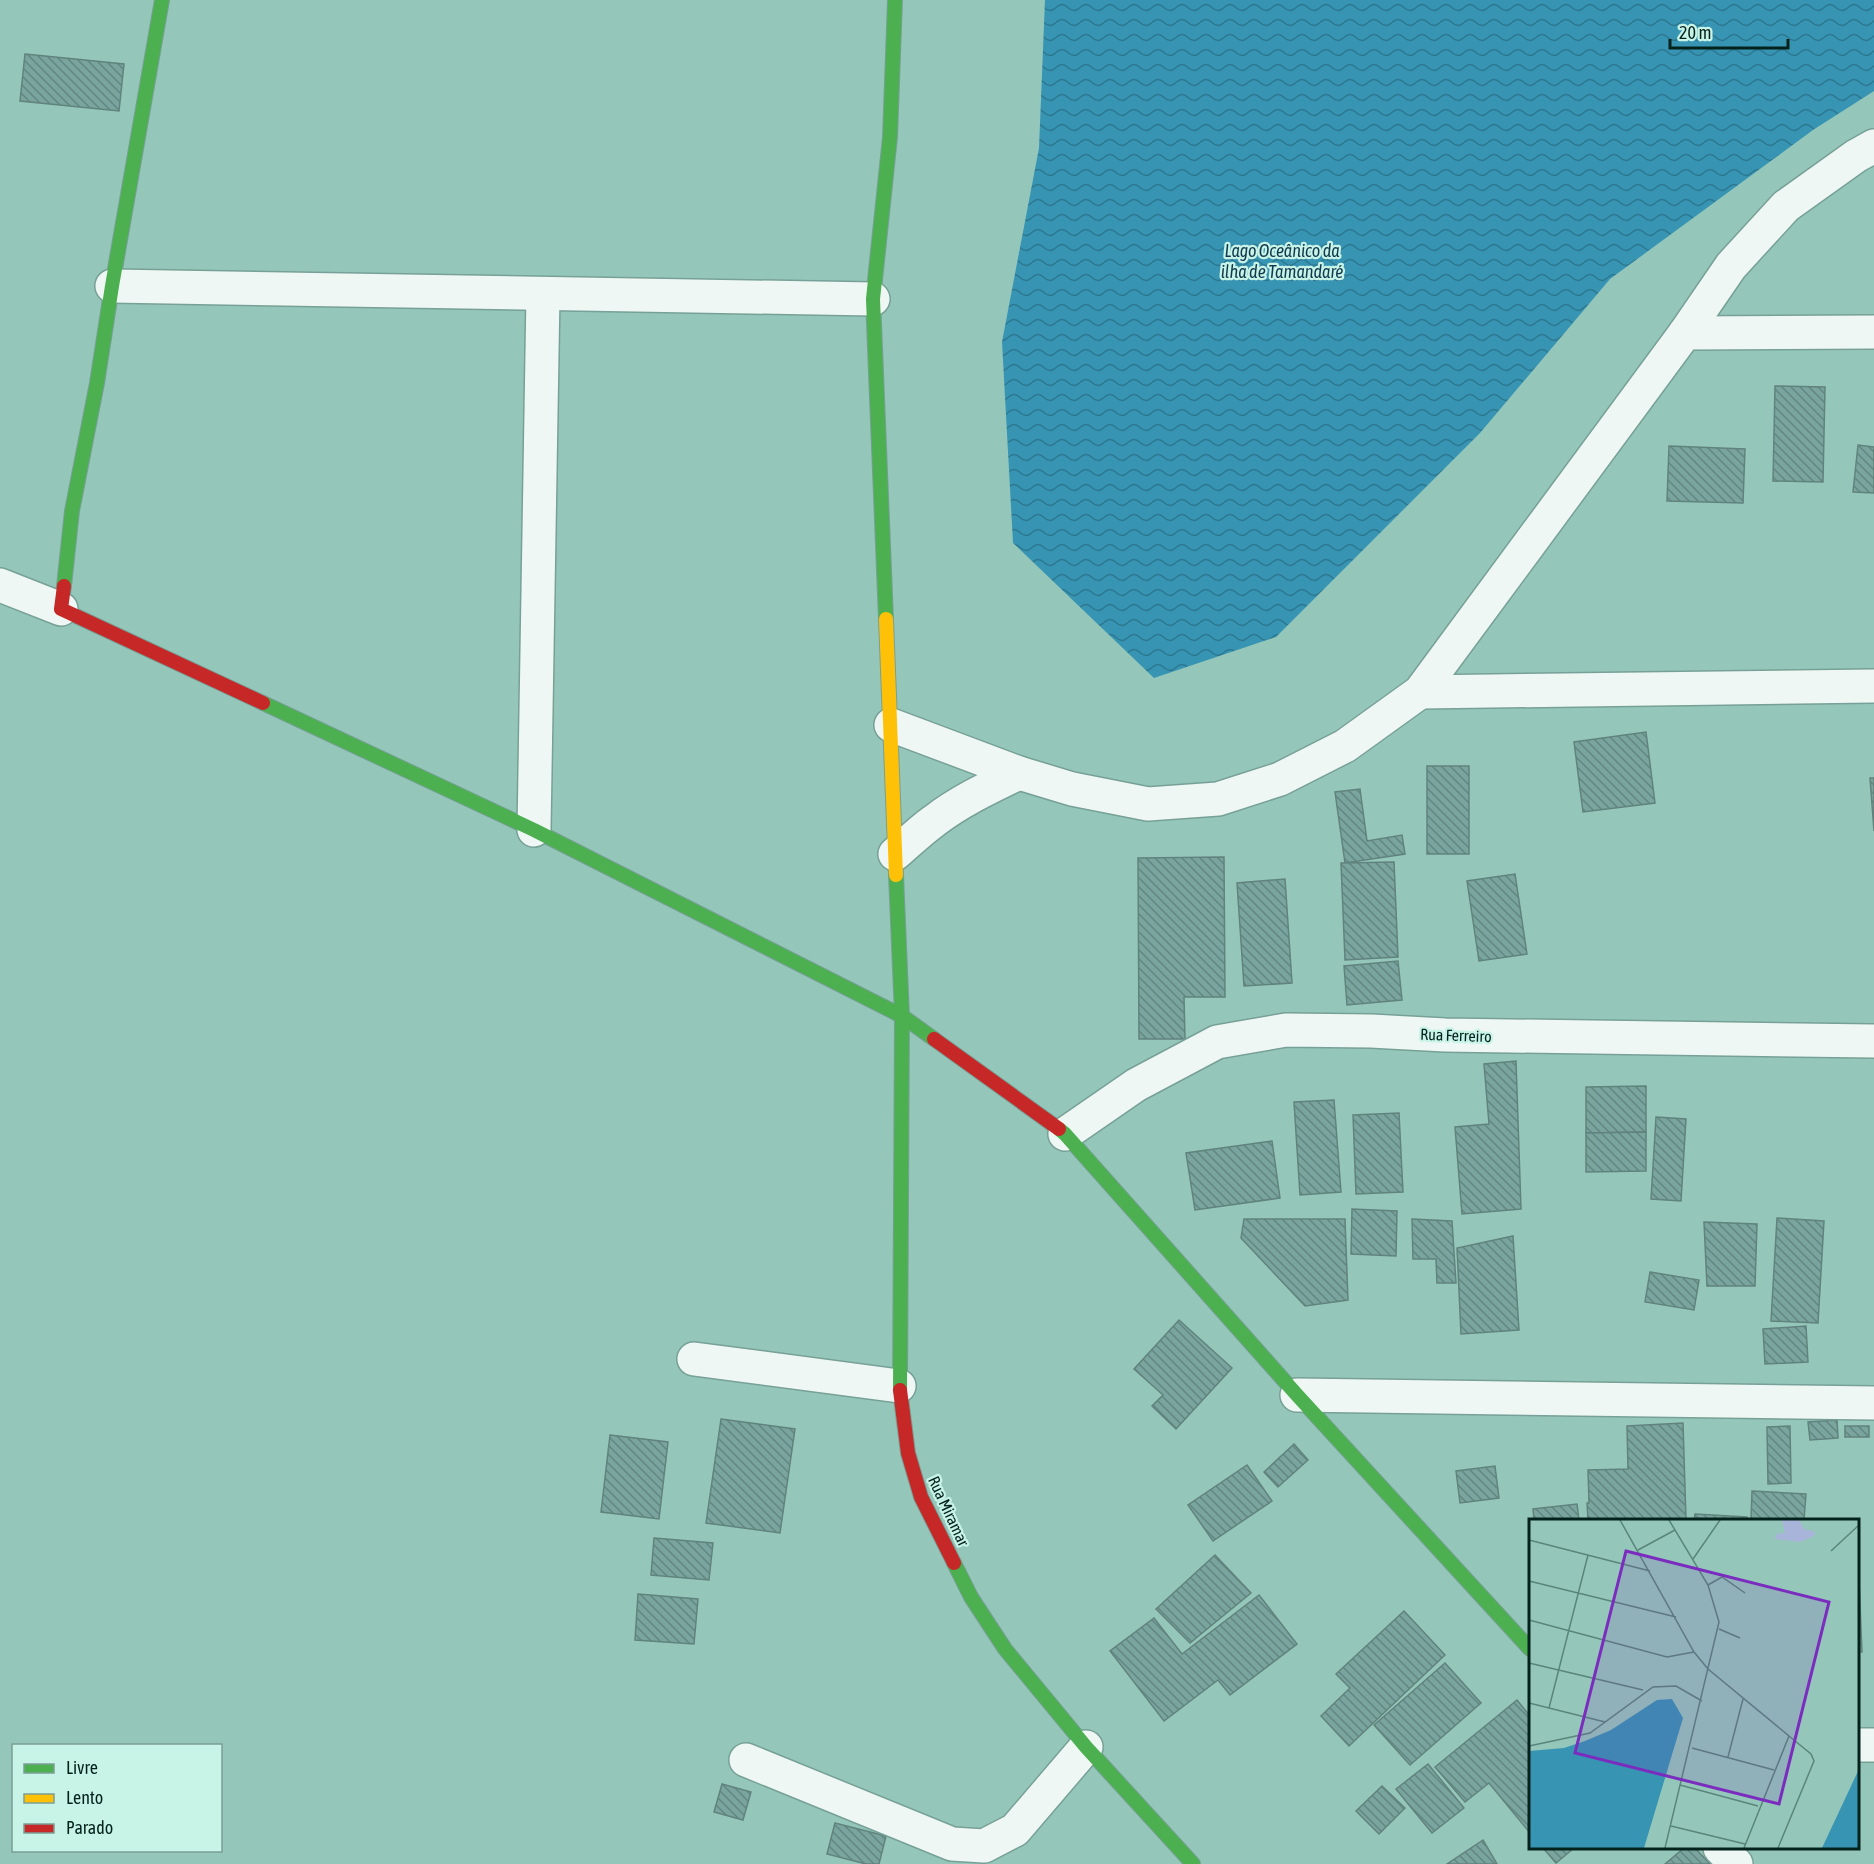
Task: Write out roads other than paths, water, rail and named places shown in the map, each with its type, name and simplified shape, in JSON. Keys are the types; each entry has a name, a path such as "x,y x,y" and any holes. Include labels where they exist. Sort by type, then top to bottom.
{"street":[{"path":"61,609 72,511 97,383 162,0"},
{"name":"Rua Miramar","path":"895,0 890,137 873,299 902,1016 899,1386 908,1453 921,1497 971,1597 1005,1649 1086,1747 1192,1864"},
{"path":"891,725 1019,773 1072,789 1148,804 1218,799 1280,779 1345,746 1420,692 1731,266 1786,206 1856,156 1874,146"},
{"path":"112,286 873,299"},
{"path":"534,830 543,294"},
{"path":"1684,333 1874,332"},
{"path":"0,585 61,609 534,830 902,1016 1065,1134 1297,1395 1529,1648"},
{"path":"1420,692 1874,686"},
{"path":"895,854 934,820 977,794 1019,773"},
{"name":"Rua Ferreiro","path":"1065,1134 1136,1085 1217,1042 1286,1030 1444,1035 1874,1041"},
{"path":"694,1359 899,1386"},
{"path":"1297,1395 1874,1403"},
{"path":"746,1760 952,1844 984,1846 1015,1830 1086,1747"},
{"path":"1721,1849 1736,1864"}],"water":[{"name":"Lago Oceânico da ilha de Tamandaré","path":"1045,0 1874,0 1874,91 1813,130 1610,279 1480,433 1276,637 1154,678 1013,543 1002,342 1039,148"}]}
